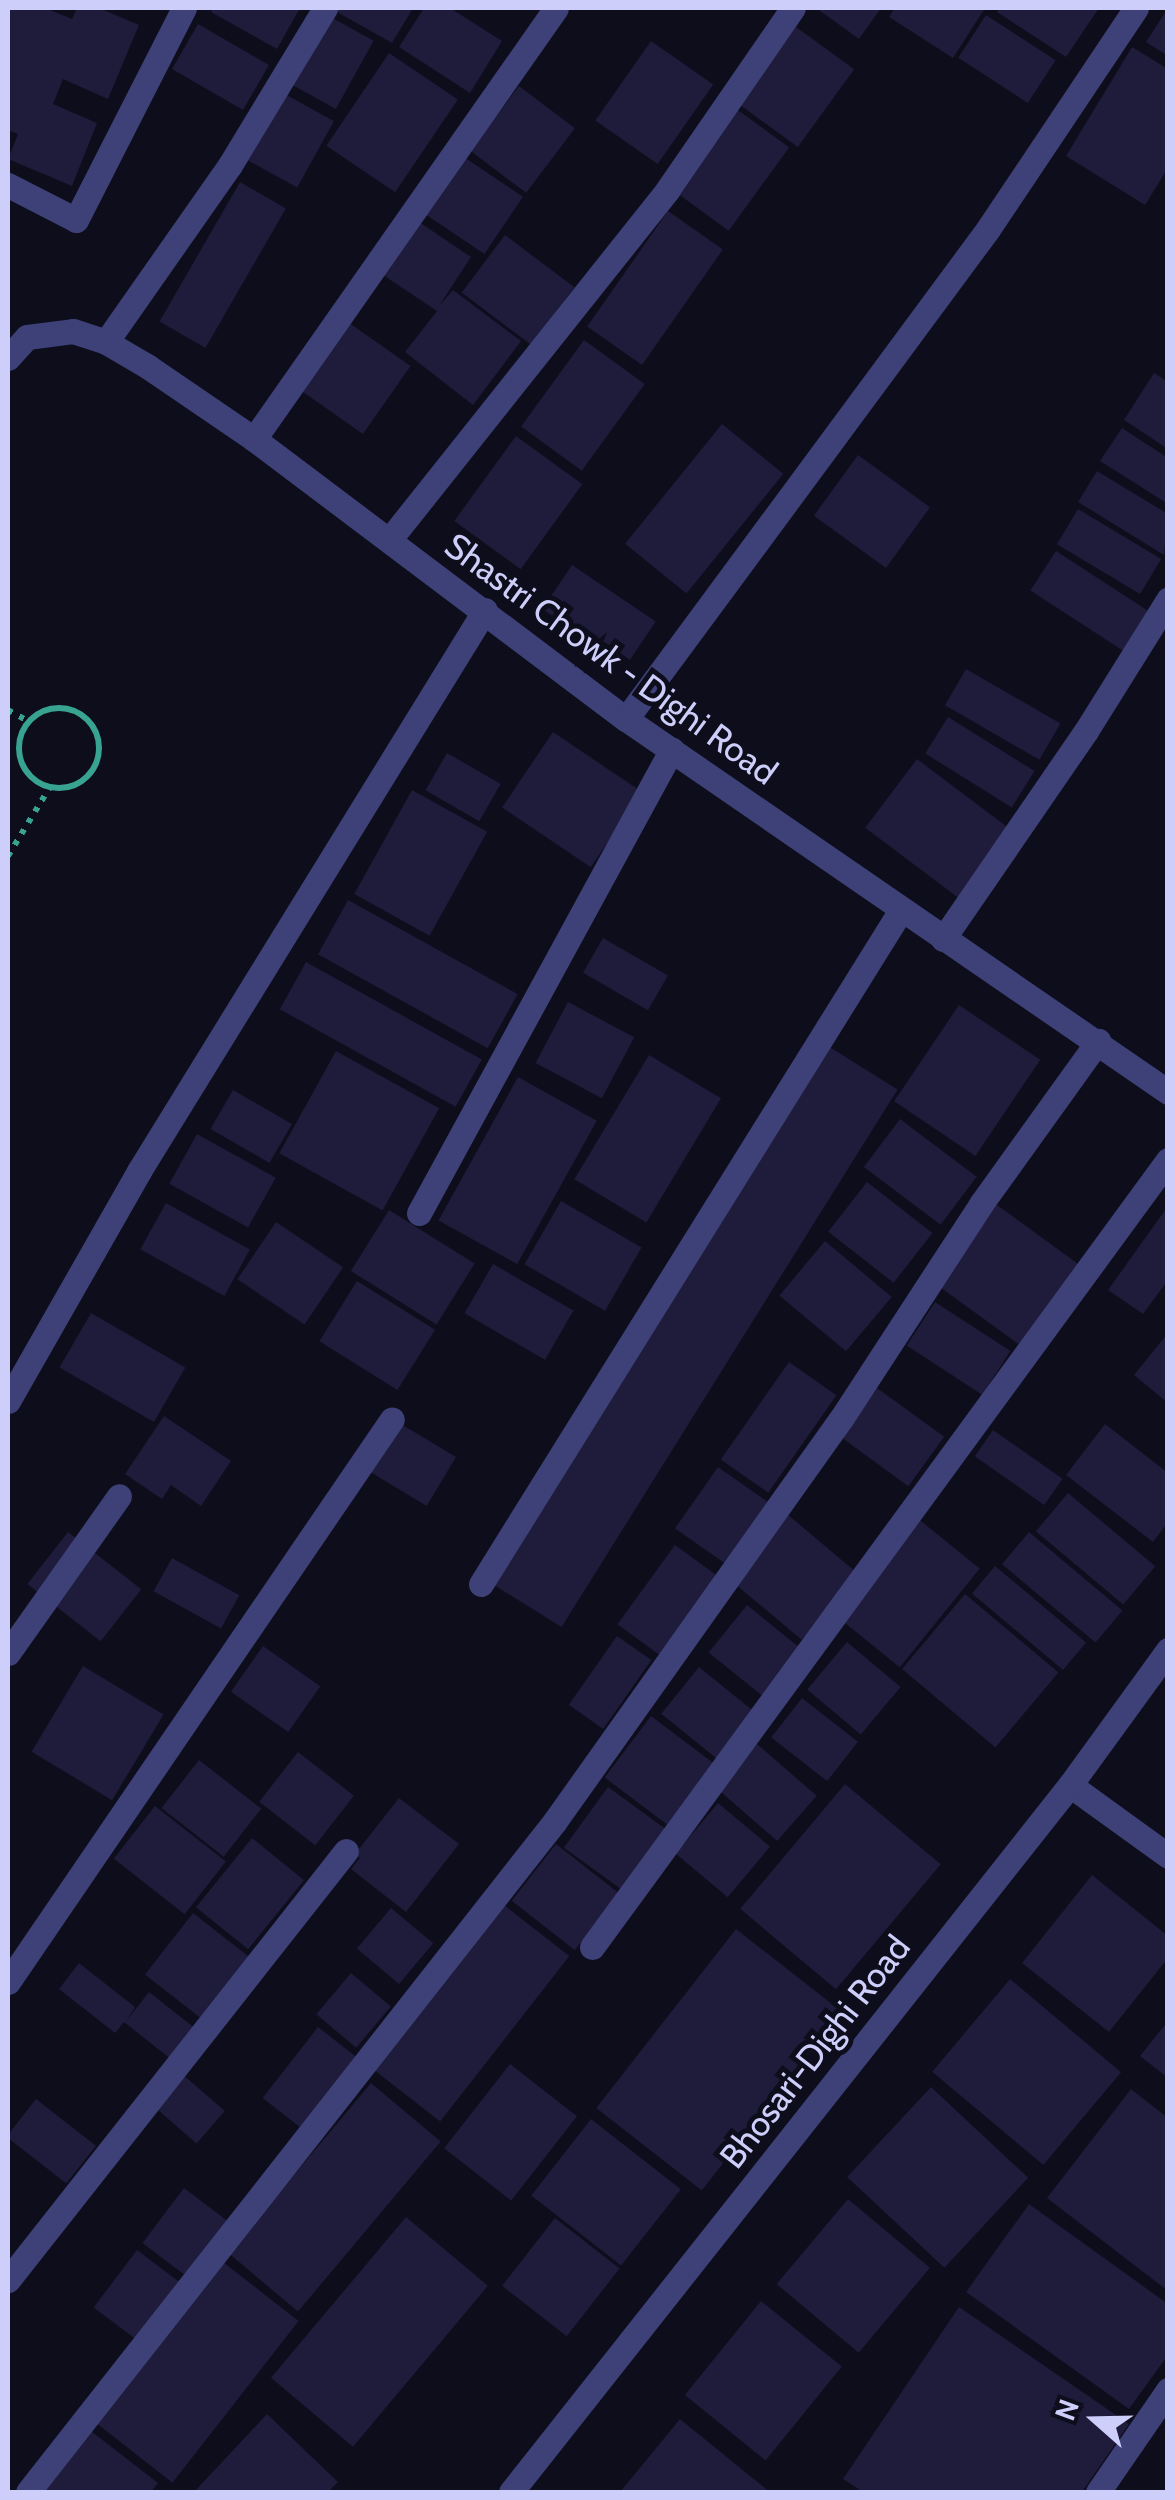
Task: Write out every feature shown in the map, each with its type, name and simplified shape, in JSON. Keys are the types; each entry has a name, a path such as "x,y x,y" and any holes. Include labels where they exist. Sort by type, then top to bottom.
{"street":[{"path":"8,185 76,220 184,8"},
{"path":"106,342 230,165 325,8"},
{"path":"254,439 556,8"},
{"path":"390,539 668,190 793,8"},
{"path":"626,719 988,229 1136,8"},
{"name":"Shastri Chowk - Dighi Road","path":"8,358 27,337 73,331 106,342 254,439 626,719 1168,1092"},
{"path":"943,940 1086,731 1168,600"},
{"path":"8,1401 139,1171 485,610"},
{"path":"419,1213 672,749"},
{"path":"481,1584 902,910"},
{"path":"28,2492 555,1822 840,1419 980,1204 1098,1041"},
{"path":"592,1948 1168,1160"},
{"path":"8,1982 392,1419"},
{"path":"8,1653 119,1496"},
{"name":"Bhosari-Dighi Road","path":"511,2492 1070,1785 1168,1650"},
{"path":"1070,1785 1168,1856"},
{"path":"8,2280 346,1852"},
{"path":"1098,2492 1168,2390"}],"path":[{"path":"62,707 86,717 98,739 99,752 89,776 64,788 50,788 37,782 20,760 18,747 28,721 50,708 62,707"},
{"path":"8,710 28,721"},
{"path":"8,856 50,788"}],"building":[{"path":"8,8 45,8 72,19 77,8 99,8 139,25 108,99 63,79 53,104 97,123 72,186 8,159 18,134 8,130"},
{"path":"213,8 300,8 277,49 211,12"},
{"path":"330,8 413,8 392,43"},
{"path":"424,8 450,8 502,41 470,93 399,47"},
{"path":"816,8 881,8 859,39"},
{"path":"895,8 985,8 953,58 889,17"},
{"path":"1000,8 1099,8 1066,57 997,12"},
{"path":"1168,8 1168,56 1146,42"},
{"path":"986,15 1056,60 1028,103 958,58"},
{"path":"329,16 374,41 336,109 291,84"},
{"path":"198,24 269,65 243,110 172,69"},
{"path":"796,27 854,69 798,147 740,105"},
{"path":"651,41 713,85 658,164 595,120"},
{"path":"1132,47 1168,69 1168,168 1145,205 1066,156"},
{"path":"389,53 458,99 395,192 326,146"},
{"path":"519,86 575,128 526,193 470,151"},
{"path":"285,94 334,121 297,188 248,160"},
{"path":"735,108 789,147 729,231 674,191"},
{"path":"455,151 523,197 484,254 416,208"},
{"path":"240,182 286,208 205,348 160,321"},
{"path":"668,211 723,249 642,365 587,327"},
{"path":"416,220 471,257 439,306 453,290 521,341 473,405 405,352 437,311 380,273"},
{"path":"505,235 574,287 531,345 462,293"},
{"path":"345,320 411,366 363,434 297,388"},
{"path":"584,340 645,384 582,471 521,427"},
{"path":"1154,373 1168,382 1168,449 1124,420"},
{"path":"722,424 783,474 686,593 625,544"},
{"path":"1122,428 1168,458 1168,504 1100,461"},
{"path":"516,436 582,484 521,569 454,521"},
{"path":"858,455 930,507 886,568 814,516"},
{"path":"1097,471 1168,514 1164,555 1078,502"},
{"path":"1078,509 1161,559 1140,594 1057,544"},
{"path":"1056,551 1150,612 1124,651 1030,590"},
{"path":"572,565 656,621 626,665 542,609"},
{"path":"966,669 1060,724 1039,760 945,705"},
{"path":"948,717 1035,771 1012,808 925,753"},
{"path":"553,732 642,792 591,867 502,807"},
{"path":"447,753 501,784 479,821 426,790"},
{"path":"917,759 1010,829 958,897 865,828"},
{"path":"412,790 487,832 430,936 354,894"},
{"path":"348,900 518,994 488,1048 318,954"},
{"path":"603,938 668,975 648,1010 583,973"},
{"path":"306,962 482,1059 456,1107 280,1009"},
{"path":"568,1002 634,1037 602,1098 536,1063"},
{"path":"959,1005 1040,1060 975,1156 894,1101"},
{"path":"828,1046 898,1089 562,1627 492,1584"},
{"path":"336,1051 439,1108 382,1211 279,1153"},
{"path":"649,1055 721,1098 646,1223 574,1179"},
{"path":"518,1077 597,1121 517,1264 438,1220"},
{"path":"233,1090 292,1124 269,1163 210,1129"},
{"path":"900,1119 977,1177 941,1225 864,1167"},
{"path":"197,1134 276,1178 248,1227 169,1184"},
{"path":"867,1182 932,1233 894,1283 828,1232"},
{"path":"561,1201 642,1248 605,1311 524,1264"},
{"path":"993,1202 1082,1267 1023,1348 934,1283"},
{"path":"166,1203 250,1250 224,1296 140,1249"},
{"path":"1168,1206 1168,1280 1143,1314 1108,1290"},
{"path":"389,1210 475,1264 436,1325 351,1271"},
{"path":"276,1222 343,1267 305,1324 237,1279"},
{"path":"825,1241 892,1297 846,1351 779,1295"},
{"path":"493,1264 574,1310 545,1360 465,1313"},
{"path":"357,1281 435,1330 397,1390 319,1341"},
{"path":"935,1302 1010,1351 982,1395 907,1346"},
{"path":"91,1313 185,1368 154,1422 60,1368"},
{"path":"1168,1333 1168,1403 1134,1375"},
{"path":"789,1362 837,1395 768,1493 721,1459"},
{"path":"877,1388 944,1437 908,1486 841,1437"},
{"path":"164,1416 231,1461 201,1506 171,1485 162,1499 125,1474"},
{"path":"396,1421 456,1457 427,1506 367,1470"},
{"path":"1105,1424 1168,1473 1168,1522 1153,1542 1066,1475"},
{"path":"993,1430 1063,1479 1044,1505 975,1456"},
{"path":"718,1467 773,1505 730,1567 675,1528"},
{"path":"1068,1493 1155,1566 1123,1605 1036,1531"},
{"path":"787,1514 857,1573 802,1640 731,1581"},
{"path":"916,1517 980,1569 900,1667 836,1616"},
{"path":"68,1532 141,1589 101,1641 27,1584"},
{"path":"1029,1532 1122,1610 1095,1643 1002,1564"},
{"path":"675,1545 720,1578 663,1657 617,1624"},
{"path":"172,1558 239,1595 221,1629 154,1591"},
{"path":"995,1566 1086,1642 1063,1670 972,1594"},
{"path":"965,1594 1058,1672 995,1747 902,1669"},
{"path":"747,1605 803,1650 765,1698 709,1652"},
{"path":"617,1636 651,1660 603,1729 569,1705"},
{"path":"847,1642 901,1687 861,1734 807,1689"},
{"path":"263,1646 320,1686 288,1732 231,1692"},
{"path":"83,1666 164,1714 112,1800 31,1752"},
{"path":"699,1667 755,1712 717,1759 661,1714"},
{"path":"802,1698 858,1742 827,1781 771,1737"},
{"path":"651,1716 713,1763 667,1824 605,1777"},
{"path":"757,1744 817,1796 777,1841 718,1789"},
{"path":"298,1752 354,1796 315,1845 259,1802"},
{"path":"199,1760 261,1809 224,1857 161,1808"},
{"path":"845,1784 941,1864 836,1989 740,1909"},
{"path":"608,1787 667,1830 623,1891 564,1848"},
{"path":"399,1798 459,1844 406,1912 351,1869 360,1858 355,1854"},
{"path":"718,1803 770,1847 728,1897 676,1854"},
{"path":"155,1806 226,1861 185,1914 114,1859"},
{"path":"252,1838 304,1880 248,1949 196,1907"},
{"path":"556,1844 619,1893 575,1950 512,1901"},
{"path":"1092,1875 1168,1936 1168,1958 1109,2032 1022,1963"},
{"path":"504,1905 569,1956 440,2122 375,2070"},
{"path":"391,1908 433,1943 399,1984 357,1949"},
{"path":"193,1913 251,1958 203,2019 145,1974"},
{"path":"736,1929 842,2011 702,2190 596,2108"},
{"path":"79,1963 135,2007 127,2020 149,1992 201,2033 177,2064 124,2022 115,2033 59,1989"},
{"path":"351,1973 391,2006 356,2048 316,2014"},
{"path":"1010,1979 1121,2072 1043,2165 932,2072"},
{"path":"1168,2021 1168,2078 1140,2056"},
{"path":"318,2027 359,2059 304,2130 263,2098"},
{"path":"510,2064 577,2116 511,2201 444,2148"},
{"path":"181,2073 225,2111 197,2144 153,2105"},
{"path":"371,2083 441,2141 298,2312 228,2253"},
{"path":"931,2087 1028,2178 944,2268 847,2177"},
{"path":"1131,2089 1168,2118 1168,2291 1047,2198"},
{"path":"36,2099 96,2146 66,2184 8,2138"},
{"path":"591,2119 681,2189 621,2266 531,2195"},
{"path":"184,2188 230,2223 189,2278 142,2243"},
{"path":"848,2199 930,2268 859,2353 777,2284"},
{"path":"1029,2204 1168,2304 1168,2355 1129,2409 966,2292"},
{"path":"406,2217 488,2286 353,2447 271,2378"},
{"path":"555,2218 620,2268 567,2336 502,2286"},
{"path":"137,2250 184,2286 141,2343 94,2308"},
{"path":"223,2262 299,2321 172,2483 97,2424"},
{"path":"761,2301 842,2366 766,2460 685,2395"},
{"path":"959,2307 1129,2424 1082,2492 863,2492 843,2479"},
{"path":"267,2414 338,2482 328,2492 194,2492"},
{"path":"680,2419 770,2492 620,2492"},
{"path":"91,2431 158,2483 151,2492 43,2492"}]}
